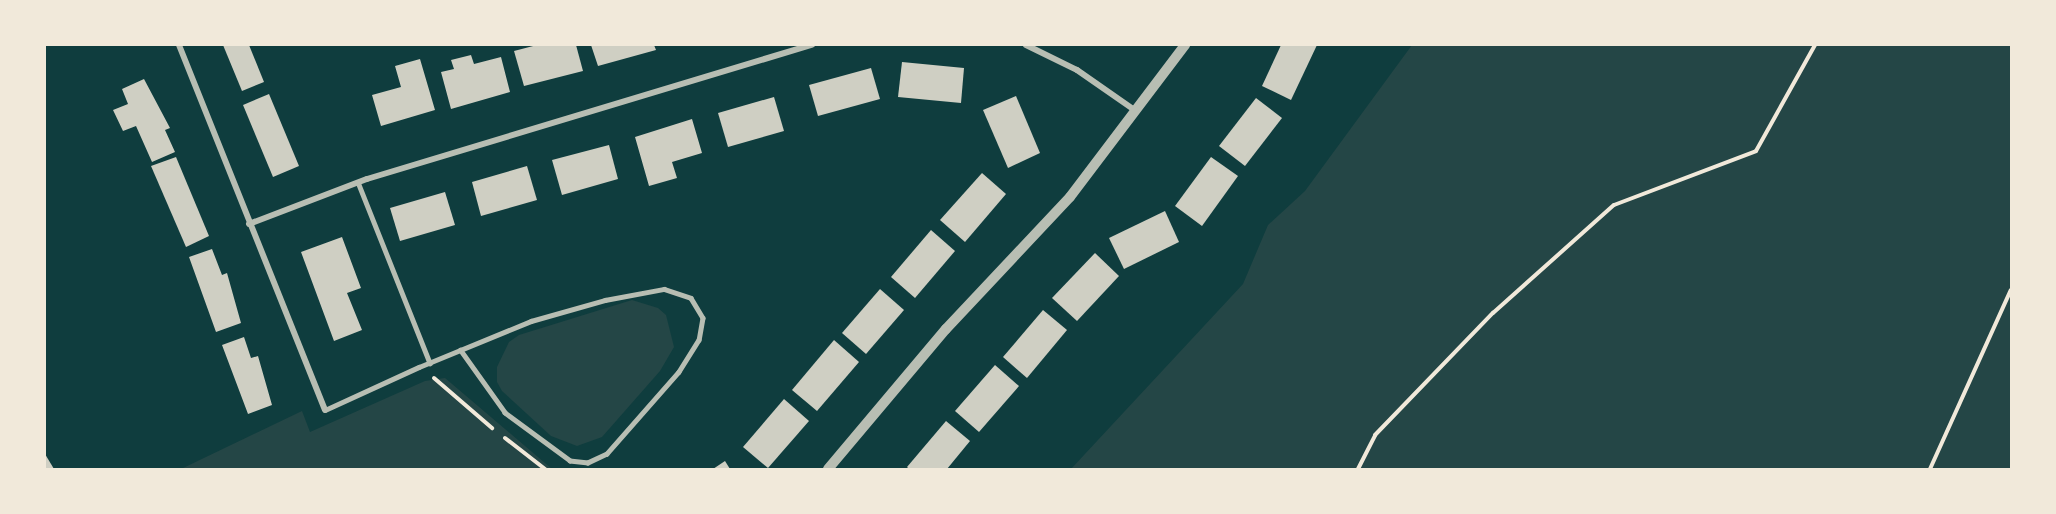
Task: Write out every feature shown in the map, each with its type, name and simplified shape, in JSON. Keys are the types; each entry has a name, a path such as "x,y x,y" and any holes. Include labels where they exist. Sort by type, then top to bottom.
{"street":[{"path":"179,45 249,224 326,410"},
{"path":"249,224 358,182 812,45"},
{"path":"1026,45 1077,70 1136,112"},
{"path":"828,469 946,329 1070,197 1185,45"}],"lane":[{"path":"358,182 430,363"},
{"path":"326,410 419,367 430,363 460,350 531,321 605,300 664,289 691,298 703,318 699,340 680,372 607,454 588,463 570,461 505,413 460,350"}],"path":[{"path":"1358,469 1375,435 1493,313 1614,205 1756,151 1815,45"},
{"path":"1930,469 2011,290"},
{"path":"419,367 545,469"}],"shaded area":[{"path":"1412,45 2011,45 2011,469 1071,469 1243,284 1268,225 1305,191"},
{"path":"632,300 658,308 666,315 674,347 660,371 602,437 577,446 551,436 502,391 497,382 497,367 509,342 519,335"},
{"path":"445,378 552,469 181,469 302,411 310,432 425,381"}],"building":[{"path":"223,45 249,45 264,82 242,91"},
{"path":"537,45 576,45 583,71 524,86 514,51"},
{"path":"591,45 654,45 656,50 598,66"},
{"path":"1281,45 1317,45 1291,100 1262,86"},
{"path":"471,55 474,64 501,57 510,92 451,109 441,72 454,69 451,60"},
{"path":"420,59 435,110 381,126 372,95 401,87 395,66"},
{"path":"902,62 964,68 961,103 898,97"},
{"path":"871,68 880,99 818,116 809,85"},
{"path":"144,79 170,128 165,130 175,152 152,162 136,126 123,131 113,110 128,104 122,89"},
{"path":"269,94 299,166 273,177 243,105"},
{"path":"1016,96 1040,153 1008,168 983,110"},
{"path":"774,97 784,131 728,147 718,113"},
{"path":"1256,98 1282,118 1245,166 1219,146"},
{"path":"692,119 702,153 672,162 677,178 649,186 635,137"},
{"path":"609,145 618,179 562,195 552,160"},
{"path":"176,157 209,236 186,247 151,166"},
{"path":"1211,157 1238,176 1202,226 1175,206"},
{"path":"527,166 537,200 481,216 472,182"},
{"path":"982,173 1006,194 965,242 940,220"},
{"path":"445,192 455,225 400,241 390,208"},
{"path":"1165,211 1179,242 1124,269 1109,238"},
{"path":"931,230 955,251 915,298 891,277"},
{"path":"342,237 361,288 347,293 362,330 334,341 301,252"},
{"path":"212,249 222,275 227,273 241,323 216,332 189,257"},
{"path":"1095,253 1119,276 1077,321 1052,298"},
{"path":"880,289 904,310 866,354 842,333"},
{"path":"1043,310 1067,330 1027,378 1003,357"},
{"path":"244,337 251,358 258,356 272,405 248,414 222,345"},
{"path":"834,340 859,362 817,411 792,390"},
{"path":"995,365 1019,386 979,432 955,411"},
{"path":"784,399 809,421 768,468 743,447"},
{"path":"946,421 970,441 947,469 909,469 907,467"},
{"path":"45,454 54,469 45,469"},
{"path":"725,461 730,469 713,469"}]}
